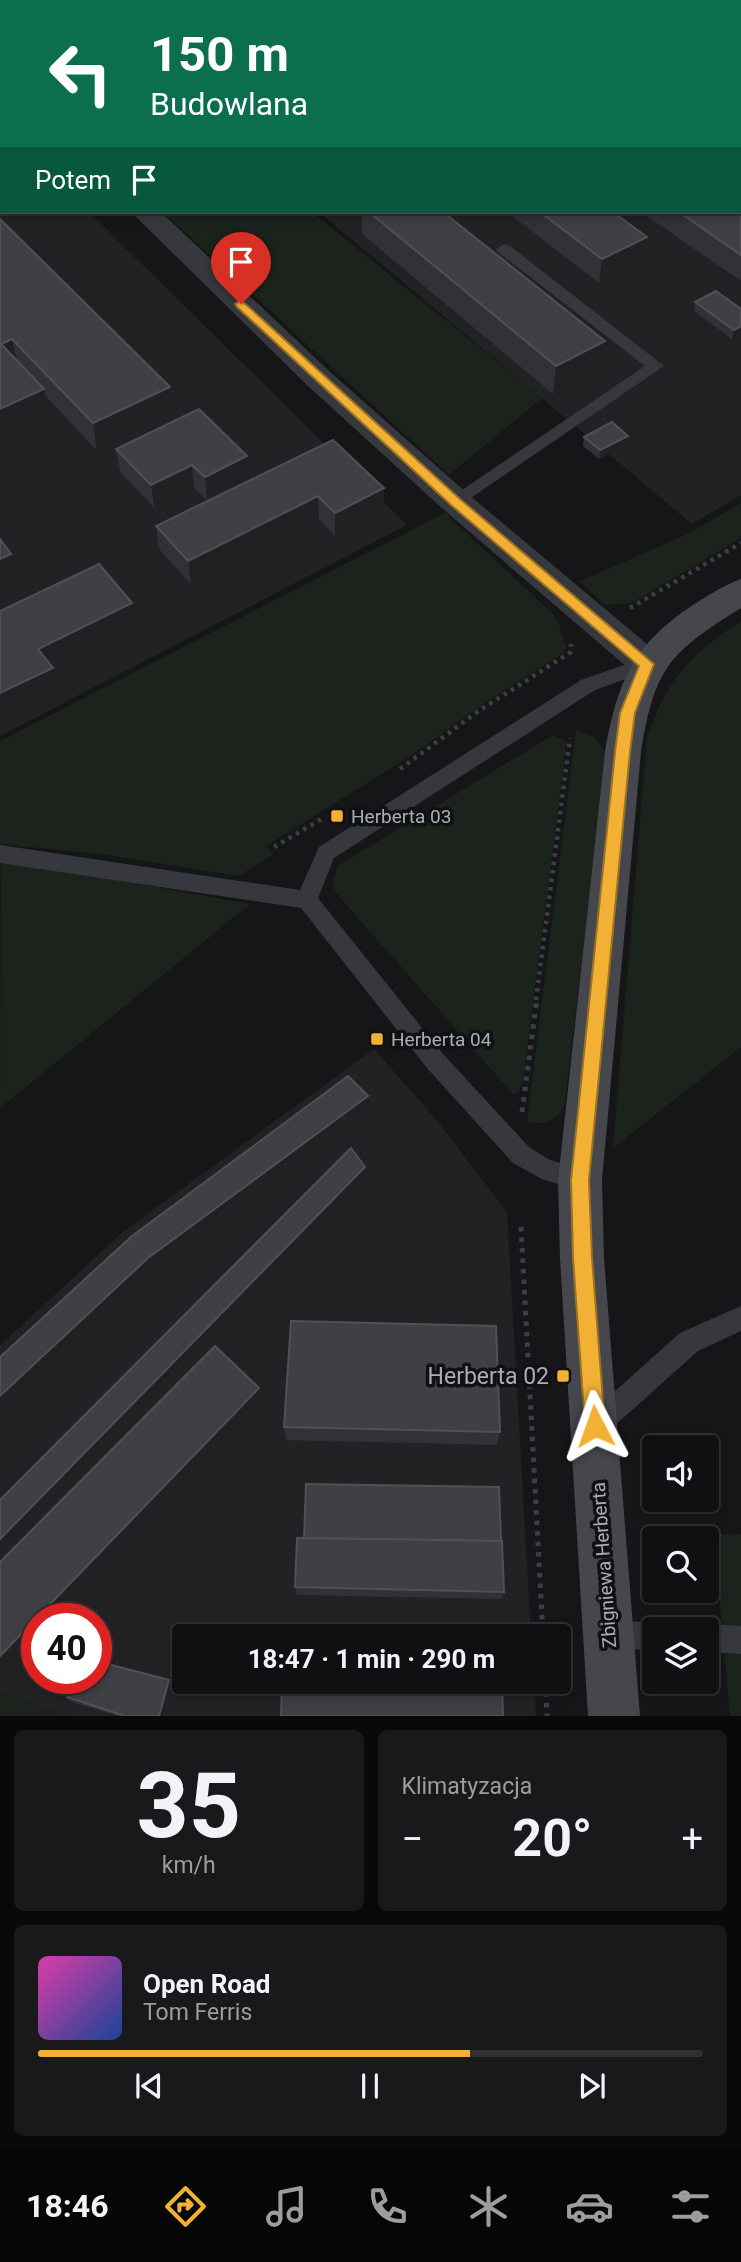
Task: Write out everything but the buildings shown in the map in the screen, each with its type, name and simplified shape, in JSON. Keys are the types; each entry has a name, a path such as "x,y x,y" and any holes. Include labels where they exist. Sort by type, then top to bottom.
{"street":[{"path":"147,214 318,377 456,502 647,664 681,628 741,592"},
{"name":"Zbigniewa Herberta","path":"614,1716 632,1635 595,1426 582,1258 580,1180 628,713 647,664"}],"lane":[{"path":"456,502 656,366 504,249"},
{"path":"307,900 326,853 588,685 647,664"},
{"path":"0,855 307,900 435,1061 521,1154 542,1168 580,1180"},
{"path":"595,1426 689,1342 741,1318"},
{"path":"719,1639 741,1640"}],"path":[{"path":"621,613 741,543"},
{"path":"399,770 480,710 571,652 570,643"},
{"path":"521,1114 570,738"},
{"path":"274,848 328,815"},
{"path":"521,1227 542,1624"},
{"path":"546,1694 547,1716"}],"shaded area":[{"path":"0,214 91,214 407,525 0,736"},
{"path":"165,214 314,214 542,398 449,475"},
{"path":"321,214 741,214 741,495 692,524"},
{"path":"741,503 741,538 632,603 604,605 580,581 690,533"},
{"path":"445,513 550,611 558,621 566,648 562,654 485,703 409,757 266,846 273,854 239,876 100,854 0,844 0,741"},
{"path":"741,621 741,1047 613,1148 647,739 663,700 682,670 707,645"},
{"path":"576,730 596,738 606,754 565,1102 555,1118 534,1123 527,1121"},
{"path":"553,735 566,741 566,747 523,1080 519,1092 513,1094 336,893 332,881 339,865"},
{"path":"1,859 250,904 0,1108"},
{"path":"374,1049 434,1117 507,1212 530,1624 172,1624 172,1694 535,1694 536,1716 67,1716 0,1692 0,1345 124,1231"},
{"path":"741,1534 741,1716 730,1716 719,1592 719,1535"},
{"path":"0,1692 67,1716 0,1716"}],"place":[{"name":"Herberta 03","path":"337,816"},
{"name":"Herberta 04","path":"377,1039"},
{"name":"Herberta 02","path":"563,1376"}],"route":[{"path":"241,304 456,502 647,664 628,713 580,1180 582,1258 595,1426"}]}
